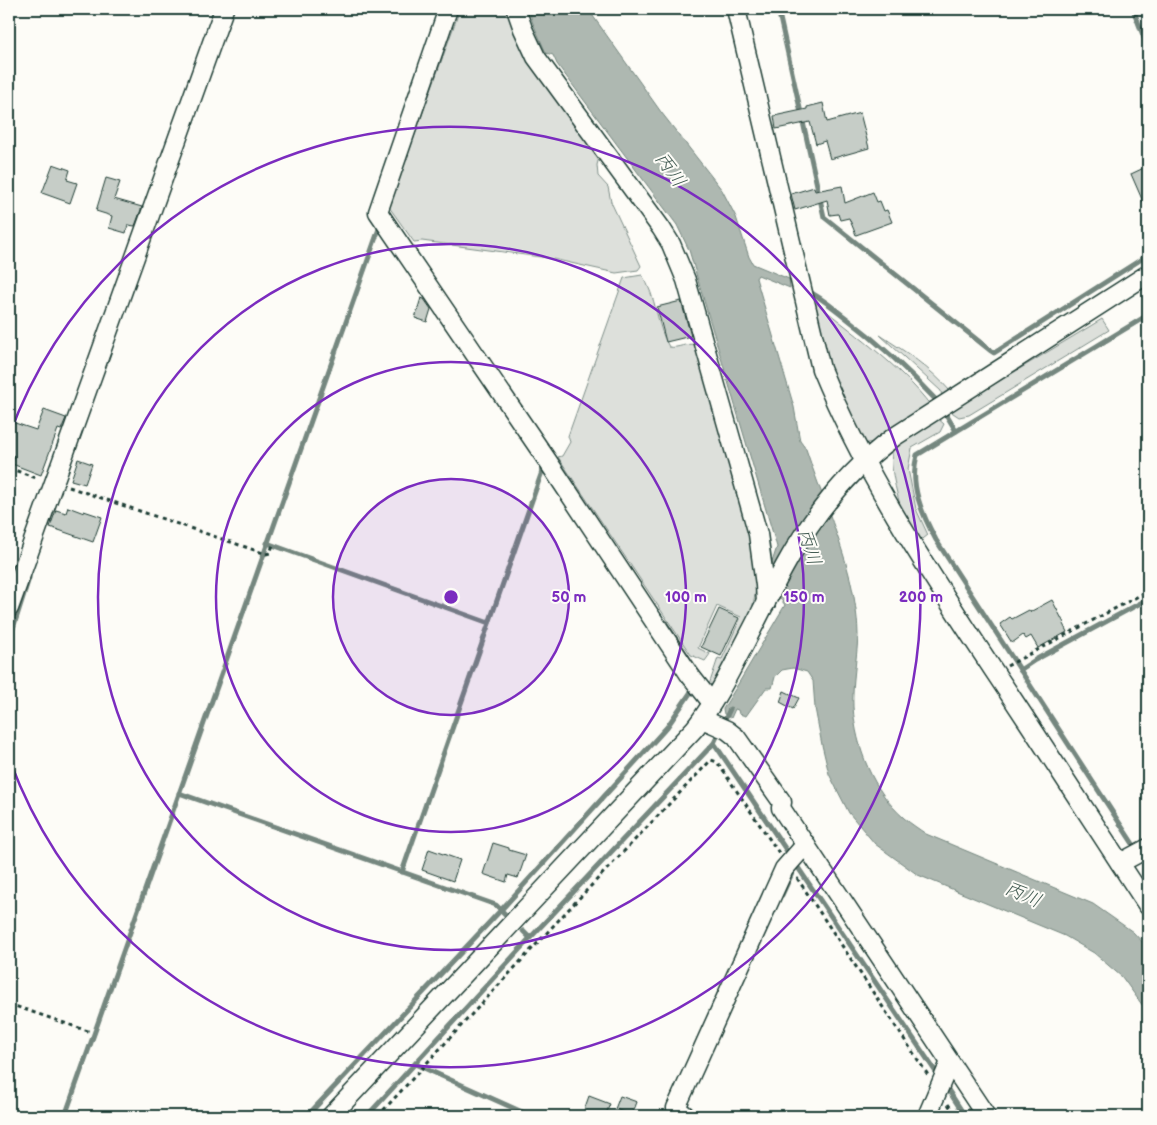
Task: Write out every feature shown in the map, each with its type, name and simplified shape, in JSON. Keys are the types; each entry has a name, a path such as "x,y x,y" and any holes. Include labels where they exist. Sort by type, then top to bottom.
{"street":[{"path":"9,608 59,484 224,9"},
{"path":"448,9 378,212 696,683 712,703 716,724 736,737 782,802 781,808 794,860 943,1083 986,1116"},
{"path":"516,9 536,57 661,228 680,264 758,534 765,585 769,598"},
{"path":"736,9 821,369 862,465 931,575 1136,855 1148,906"},
{"path":"712,703 810,525 862,465 894,437 1148,274"},
{"path":"331,1116 716,724"},
{"path":"683,1114 676,1108 794,860"},
{"path":"927,1116 943,1083"}],"path":[{"path":"9,468 266,554 270,553 274,542"},
{"path":"1011,664 1148,592"},
{"path":"378,1116 711,760 717,762 794,860 930,1078 931,1084 943,1083 956,1116"},
{"path":"9,1004 91,1032"}],"shaded area":[{"path":"460,9 511,9 600,154 597,165 598,176 608,187 611,202 641,266 638,270 616,273 548,258 422,241 414,242 389,207"},
{"path":"642,275 651,292 661,330 669,347 689,344 696,345 751,530 757,584 752,610 711,691 708,688 718,658 722,659 741,617 717,606 698,648 710,654 705,661 691,655 558,457 562,456 570,442 568,436 624,278"},
{"path":"810,298 890,363 919,391 931,406 875,442 867,443 861,440 826,367"},
{"path":"1102,319 1109,330 969,415 959,417 950,411"},
{"path":"880,335 926,368 951,392 942,400 941,391"},
{"path":"937,418 944,424 940,432 912,448 908,469 916,509 928,535 919,542 907,525 904,517 895,486 892,456 893,450 896,447"}],"water":[{"name":"丙川","path":"529,9 588,9 661,112 722,190 736,217 753,264 789,279 790,288 758,275 756,278 794,407 800,441 806,449 839,541 850,578 858,630 853,698 855,722 862,753 883,795 907,820 926,834 1093,904 1133,932 1148,948 1148,1013 1122,977 1094,953 1065,936 918,875 875,844 849,813 829,774 815,708 813,681 807,672 793,668 782,670 775,677 772,688 766,688 746,716 739,714 738,710 735,709 731,718 724,714 723,709 785,605 769,584 772,562 777,547 689,250 677,225 557,64 553,55 546,53 532,21"}],"building":[{"path":"823,103 827,122 860,113 869,148 830,159 825,141 816,144 810,122 776,129 774,116 807,109 807,107"},
{"path":"53,164 70,170 67,180 77,183 70,203 42,193"},
{"path":"1148,166 1148,213 1131,174"},
{"path":"106,178 120,182 114,199 142,207 135,226 128,225 126,233 109,228 112,216 96,211"},
{"path":"842,186 845,203 873,192 877,202 880,201 884,211 887,210 892,222 856,235 849,218 840,220 838,214 830,215 827,200 795,210 791,194 814,187 815,191"},
{"path":"421,298 424,299 431,309 427,322 415,318"},
{"path":"681,301 691,336 666,342 657,307"},
{"path":"44,410 66,418 61,430 58,429 41,475 12,464 15,456 9,454 9,421 36,430"},
{"path":"78,459 92,464 85,484 71,480"},
{"path":"68,507 102,517 93,542 50,527 56,510 66,513"},
{"path":"1052,600 1067,632 1038,648 1031,636 1026,639 1023,635 1012,643 1000,624 1010,617 1012,619 1029,610 1030,612"},
{"path":"719,609 739,618 721,656 701,647"},
{"path":"784,691 799,698 793,709 780,702"},
{"path":"493,843 526,855 518,878 508,875 506,882 483,874"},
{"path":"429,849 460,860 453,881 422,870"},
{"path":"589,1096 610,1104 605,1116 582,1116"},
{"path":"620,1096 637,1102 632,1115 615,1109"}],"waterway":[{"path":"778,9 824,217 994,353 1148,255"},
{"path":"1133,9 1148,48"},
{"path":"65,1116 381,223"},
{"path":"806,290 826,302 869,336 904,367 937,401"},
{"path":"1148,315 917,455 915,466 918,499 936,540 1148,867"},
{"path":"947,416 956,431"},
{"path":"402,872 544,466"},
{"path":"267,543 489,623"},
{"path":"9,641 29,578"},
{"path":"1020,670 1148,599"},
{"path":"665,622 701,677"},
{"path":"307,1116 501,910 667,727 695,686"},
{"path":"367,1116 530,938 714,743 730,709"},
{"path":"714,743 940,1078"},
{"path":"179,793 496,905 507,916"},
{"path":"782,895 794,869"},
{"path":"523,931 530,938"},
{"path":"415,1064 531,1116"},
{"path":"945,1085 965,1116"}]}
